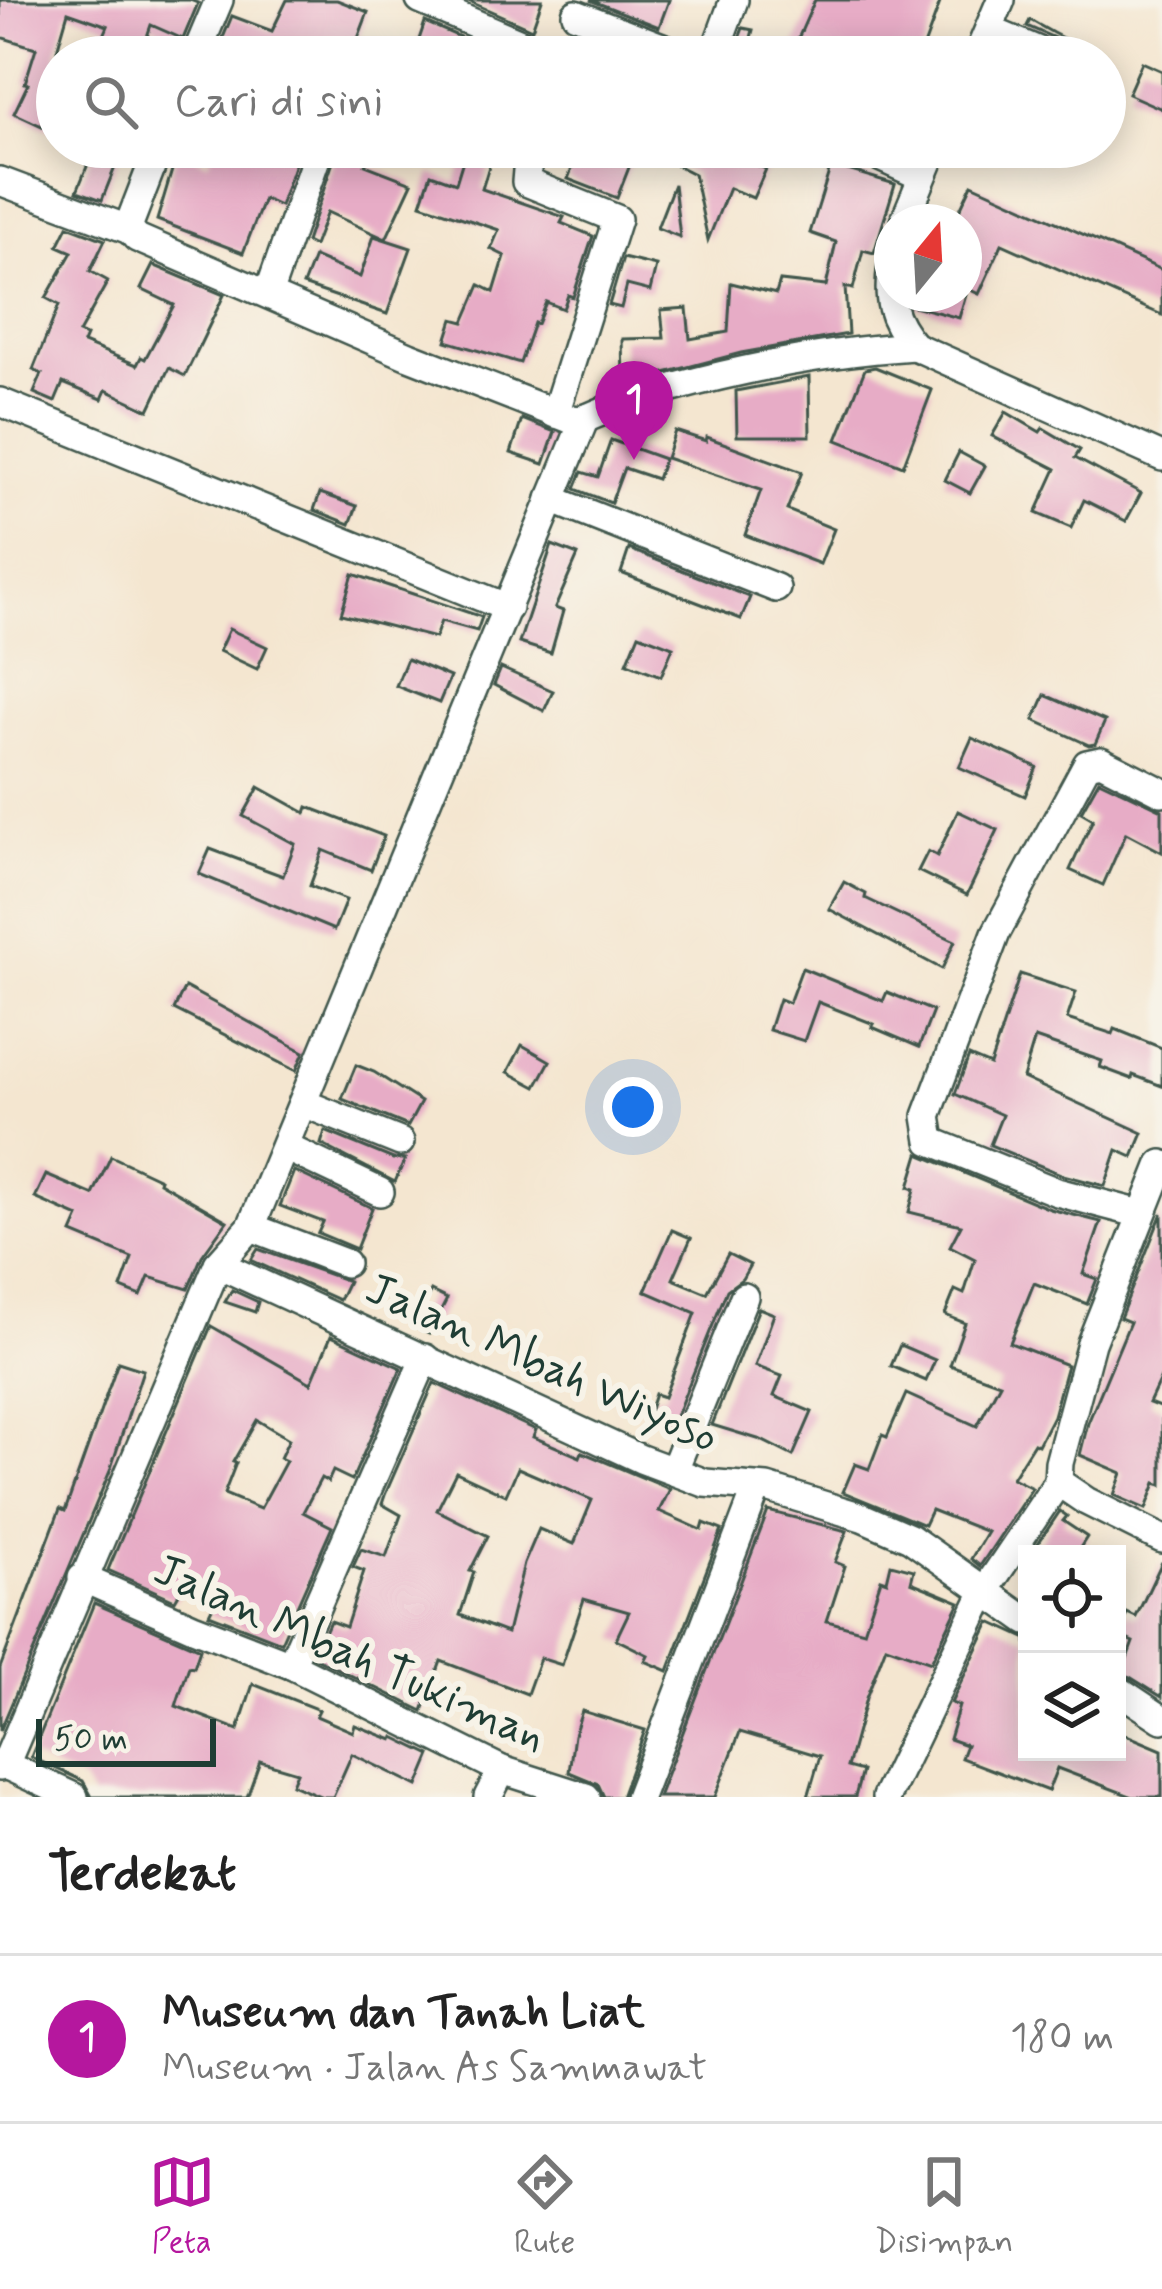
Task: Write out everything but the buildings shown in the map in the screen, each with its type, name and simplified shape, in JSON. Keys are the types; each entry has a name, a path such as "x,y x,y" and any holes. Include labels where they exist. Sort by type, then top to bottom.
{"street":[{"path":"208,36 219,0"},
{"path":"419,0 504,36"},
{"path":"720,36 734,0"},
{"path":"986,36 1001,0"},
{"path":"564,36 578,7 642,36"},
{"path":"988,30 1002,36"},
{"path":"130,230 151,168"},
{"path":"269,292 313,168"},
{"path":"527,168 526,182 617,219 555,414"},
{"path":"904,168 922,176"},
{"path":"911,204 926,168"},
{"path":"0,181 130,230 137,238 409,356 555,414 585,418 705,381 868,349 914,346 1162,457"},
{"path":"868,349 891,312 914,346"},
{"path":"0,402 508,608"},
{"path":"74,1797 2,1766 218,1264 251,1227 293,1151 389,886 585,418"},
{"path":"551,500 776,588"},
{"path":"1141,1214 1057,1192 931,1141 927,1116 996,933 1087,764 1100,761 1162,792"},
{"path":"311,1106 400,1142"},
{"path":"293,1151 380,1192"},
{"path":"886,1797 986,1588 1058,1481 1091,1343 1162,1165"},
{"path":"251,1227 345,1263"},
{"name":"Jalan Mbah Wiyoso","path":"218,1264 641,1459 704,1483 816,1500 862,1517 910,1538 1018,1614"},
{"path":"674,1470 744,1297"},
{"path":"291,1665 425,1358"},
{"path":"1058,1481 1085,1501 1162,1539"},
{"path":"639,1797 757,1488"},
{"name":"Jalan Mbah Tukiman","path":"82,1578 291,1665 502,1770 586,1797"},
{"path":"1126,1695 1162,1719"},
{"path":"488,1797 502,1770"}],"place":[{"name":"Museum dan Tanah Liat","path":"634,460"}]}
